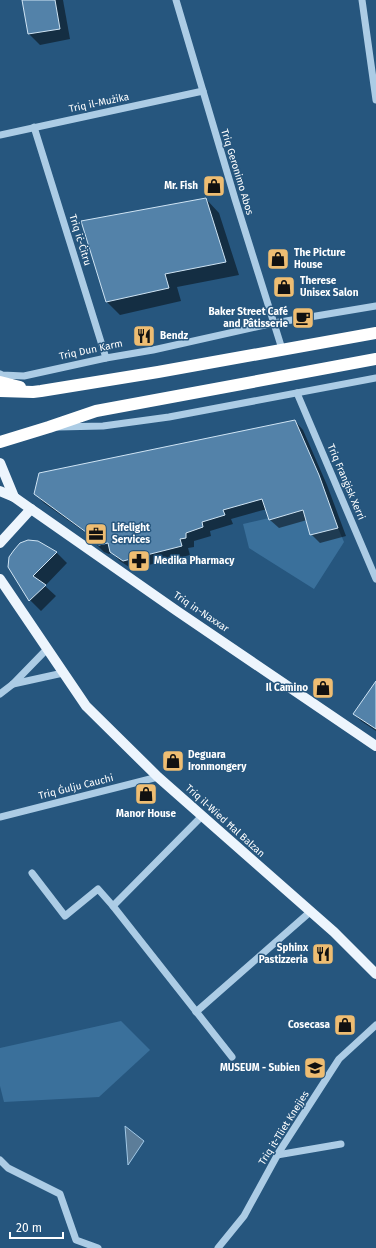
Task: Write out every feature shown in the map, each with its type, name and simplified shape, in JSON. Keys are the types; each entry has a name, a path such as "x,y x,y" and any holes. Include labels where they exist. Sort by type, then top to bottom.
{"highway":[{"path":"0,391 41,391 158,372 376,333"},
{"path":"0,442 49,427 96,410 376,359"},
{"path":"0,382 41,391"}],"main road":[{"path":"0,463 14,497"},
{"name":"Triq in-Naxxar","path":"0,491 14,497 376,746"},
{"path":"0,544 31,509"},
{"name":"Triq il-Wied Ħal Balzan","path":"0,579 86,706 158,777 334,932 376,974"}],"street":[{"name":"Triq Geronimo Abos","path":"176,0 282,349"},
{"path":"362,0 376,100"},
{"name":"Triq il-Mużika","path":"0,135 203,91"},
{"name":"Triq iċ-Ċitru","path":"34,127 106,358"},
{"name":"Triq Dun Karm","path":"0,374 24,376 106,358 153,350 274,323 376,306"},
{"path":"49,427 103,426 169,416 376,378"},
{"name":"Triq Franġisk Xerri","path":"297,393 376,580"},
{"path":"0,694 13,684 47,649"},
{"path":"13,684 63,673"},
{"name":"Triq Ġulju Cauchi","path":"0,817 158,777"},
{"path":"112,906 202,816"},
{"path":"32,873 65,916 98,889 232,1057"},
{"path":"196,1012 310,912"},
{"name":"Triq it-Tliet Knejjes","path":"218,1248 244,1216 277,1155 339,1059 376,1025"},
{"path":"277,1155 341,1144"},
{"path":"0,1160 8,1168 60,1194 76,1240 98,1248"}],"shaded area":[{"path":"303,510 310,534 338,528 344,542 314,589 249,548 243,524"},
{"path":"121,1021 150,1050 99,1097 4,1102 0,1086 0,1048"},
{"path":"125,1126 144,1141 128,1165"}],"building":[{"path":"22,0 55,0 60,29 28,34"},
{"path":"206,198 226,262 165,274 169,288 106,302 81,221"},
{"path":"295,420 319,475 338,528 310,535 303,510 269,520 262,499 223,510 225,515 202,522 203,527 186,533 186,538 180,539 182,546 123,561 110,552 108,543 99,545 95,543 90,535 34,494 39,473"},
{"path":"28,540 38,541 57,552 33,576 46,585 29,601 8,567 9,557 14,550 20,543"},
{"path":"376,681 376,729 353,714"}],"place":[{"name":"Mr. Fish","path":"214,186"},
{"name":"The Picture House","path":"278,259"},
{"name":"Therese Unisex Salon","path":"284,287"},
{"name":"Baker Street Café and Pâtisserie","path":"303,318"},
{"name":"Bendz","path":"144,336"},
{"name":"Lifelight Services","path":"96,534"},
{"name":"Medika Pharmacy","path":"139,561"},
{"name":"Il Camino","path":"323,688"},
{"name":"Deguara Ironmongery","path":"173,761"},
{"name":"Manor House","path":"146,794"},
{"name":"Sphinx Pastizzeria","path":"323,954"},
{"name":"Cosecasa","path":"345,1025"},
{"name":"MUSEUM - Subien","path":"315,1068"}]}
